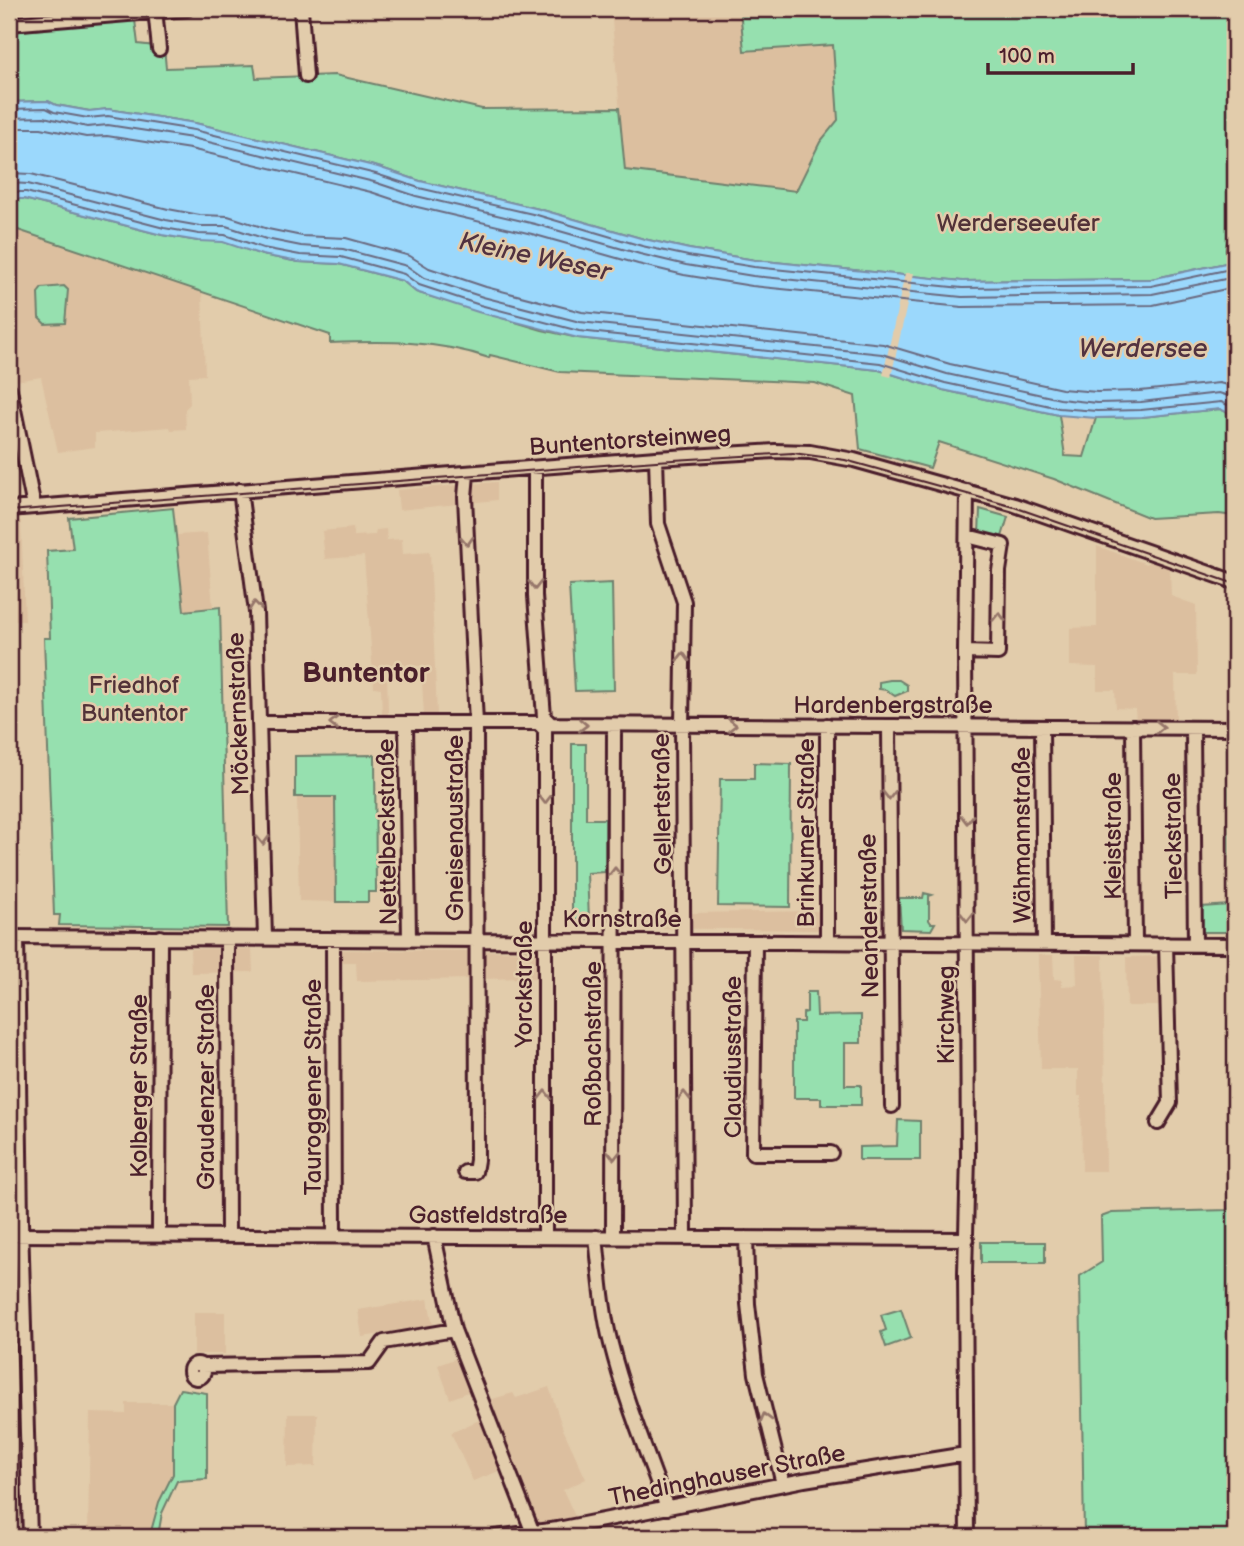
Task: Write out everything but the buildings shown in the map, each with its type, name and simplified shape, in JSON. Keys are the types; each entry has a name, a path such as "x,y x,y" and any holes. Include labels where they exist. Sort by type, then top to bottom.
{"street":[{"path":"9,24 187,9"},
{"path":"301,9 306,76"},
{"path":"155,10 159,49"},
{"path":"10,390 34,507"},
{"name":"Buntentorsteinweg","path":"9,509 656,458 775,451 810,452 854,460 1055,518 1235,582"},
{"name":"Gellertstraße","path":"656,458 658,524 684,602 682,725 685,1238"},
{"name":"Yorckstraße","path":"535,468 535,596 544,717 548,727 545,1237"},
{"name":"Gneisenaustraße","path":"465,1172 475,1172 477,1160 476,723 465,497 467,474"},
{"name":"Möckernstraße","path":"240,490 256,612 265,938"},
{"name":"Kirchweg","path":"967,492 967,1537"},
{"path":"965,652 998,653 999,571 1003,545 967,536"},
{"name":"Hardenbergstraße","path":"260,723 538,723 548,727 827,725 1235,728"},
{"name":"Nettelbeckstraße","path":"406,724 409,939"},
{"name":"Roßbachstraße","path":"613,1237 614,725"},
{"name":"Brinkumer Straße","path":"827,725 827,942"},
{"name":"Neanderstraße","path":"889,727 892,1106"},
{"name":"Wähmannstraße","path":"1042,727 1044,943"},
{"name":"Kleiststraße","path":"1133,727 1135,944"},
{"name":"Tieckstraße","path":"1193,727 1195,944"},
{"path":"13,937 30,1537"},
{"name":"Kornstraße","path":"13,937 1235,945"},
{"name":"Kolberger Straße","path":"159,1236 160,937"},
{"name":"Graudenzer Straße","path":"227,937 228,1236"},
{"name":"Tauroggener Straße","path":"333,939 334,1236"},
{"name":"Claudiusstraße","path":"755,942 753,1153 831,1153"},
{"path":"1158,1122 1170,1103 1166,944"},
{"name":"Gastfeldstraße","path":"9,1235 967,1239"},
{"path":"433,1236 454,1329 533,1533"},
{"path":"597,1237 601,1291 610,1342 627,1401 667,1508"},
{"path":"746,1238 748,1304 756,1374 783,1484"},
{"path":"202,1366 369,1363 384,1342 454,1329"},
{"name":"Thedinghauser Straße","path":"495,1537 533,1533 783,1484 966,1454"}],"shaded area":[{"path":"611,9 740,9 744,51 833,45 838,120 820,142 797,191 625,170"},
{"path":"9,230 18,230 202,292 205,375 189,376 190,404 185,409 186,429 171,430 170,427 95,433 95,447 58,452 41,377 9,382"},
{"path":"497,482 497,500 399,510 397,490"},
{"path":"9,521 21,521 25,621 9,621"},
{"path":"353,528 354,536 375,535 376,530 386,529 387,540 402,539 403,554 430,552 437,715 424,715 421,666 387,666 388,715 382,715 381,688 374,687 364,556 325,559 322,531"},
{"path":"207,533 213,608 184,611 177,535"},
{"path":"1097,546 1147,564 1149,561 1170,568 1171,596 1196,605 1197,675 1175,675 1176,723 1136,722 1135,709 1116,708 1115,690 1097,690 1097,667 1070,666 1070,628 1097,627"},
{"path":"336,796 336,902 299,901 297,797"},
{"path":"818,911 819,930 625,928 625,914"},
{"path":"190,949 252,949 253,972 191,973"},
{"path":"339,950 536,951 537,978 357,981 356,962 339,962"},
{"path":"1038,955 1053,955 1054,979 1062,980 1062,986 1077,985 1076,955 1103,955 1106,1171 1082,1171 1078,1069 1041,1069"},
{"path":"1162,956 1163,1006 1127,1006 1126,957"},
{"path":"428,1299 433,1326 362,1337 358,1310"},
{"path":"194,1312 225,1312 225,1354 194,1354"},
{"path":"465,1355 483,1402 513,1393 516,1398 549,1387 563,1429 586,1479 563,1490 578,1523 527,1531 502,1470 473,1481 451,1433 479,1420 468,1392 450,1399 438,1365"},
{"path":"126,1403 173,1403 173,1474 159,1502 150,1535 88,1535 90,1413 126,1414"},
{"path":"288,1414 317,1414 316,1466 287,1467"}],"green space":[{"name":"Werderseeufer","path":"740,9 1235,9 1235,261 1151,279 962,281 755,260 644,239 539,209 420,181 378,167 195,123 108,109 90,111 48,101 9,102 9,32 135,20 138,44 164,47 166,68 254,65 256,78 335,75 482,109 619,108 625,170 796,191 820,142 838,120 833,45 744,51"},
{"path":"9,199 24,199 162,235 198,241 223,241 262,255 299,262 339,264 403,281 416,292 542,330 578,338 879,370 943,390 1059,415 1065,456 1084,457 1096,418 1142,417 1220,409 1235,416 1230,435 1235,435 1235,516 1219,514 1150,518 1054,479 939,442 930,468 860,449 855,396 815,383 560,372 490,355 489,358 431,345 391,342 330,343 330,335 18,230 9,230"},
{"path":"64,286 68,290 65,323 45,324 39,318 38,293 42,288"},
{"name":"Friedhof Buntentor","path":"173,508 184,611 220,607 228,927 59,925 60,915 54,915 44,638 50,638 47,551 73,549 69,518"},
{"path":"980,509 1008,517 1001,540 979,535"},
{"path":"612,583 614,690 575,691 569,585"},
{"path":"899,680 907,685 907,691 895,696 879,689 879,682"},
{"path":"1227,737 1235,737 1235,932 1202,932 1201,907 1230,905"},
{"path":"572,744 586,744 586,819 605,819 605,872 587,873 589,919 572,919"},
{"path":"375,755 376,892 368,892 368,902 336,902 335,797 295,797 295,756"},
{"path":"754,763 791,764 790,907 718,906 720,779 754,779"},
{"path":"924,893 932,895 929,896 929,920 935,923 931,930 901,929 899,898 923,898"},
{"path":"807,992 816,992 817,1016 861,1015 861,1043 845,1043 845,1085 861,1085 861,1105 821,1105 821,1098 794,1098 794,1022 803,1022 803,1013 807,1012"},
{"path":"1228,1018 1235,1018 1235,1537 1084,1537 1080,1276 1102,1262 1101,1217 1112,1213 1228,1210"},
{"path":"898,1120 920,1121 920,1160 859,1160 859,1147 897,1146"},
{"path":"981,1242 1045,1242 1045,1263 981,1263"},
{"path":"901,1309 911,1338 886,1347 881,1332 886,1330 881,1315"},
{"path":"180,1389 207,1393 207,1479 177,1481 162,1513 158,1536 150,1535 159,1502 173,1474 173,1403"}],"water":[{"path":"48,101 89,111 108,109 195,123 378,167 420,181 539,209 644,239 755,260 962,281 1151,279 1235,261 1235,416 1220,409 1142,417 1096,418 1059,415 943,390 879,370 578,338 478,312 416,292 403,281 339,264 299,262 262,255 223,242 162,235 24,199 9,199 9,102"}],"pier":[{"path":"905,273 914,273 891,377 883,375"}],"tram line":[{"path":"9,511 656,461 793,453 845,460 1014,507 1235,584"}],"district":[{"name":"Buntentor","path":"366,672"}],"water label":[{"name":"Kleine Weser","path":"535,256"},
{"name":"Werdersee","path":"1143,348"}]}
